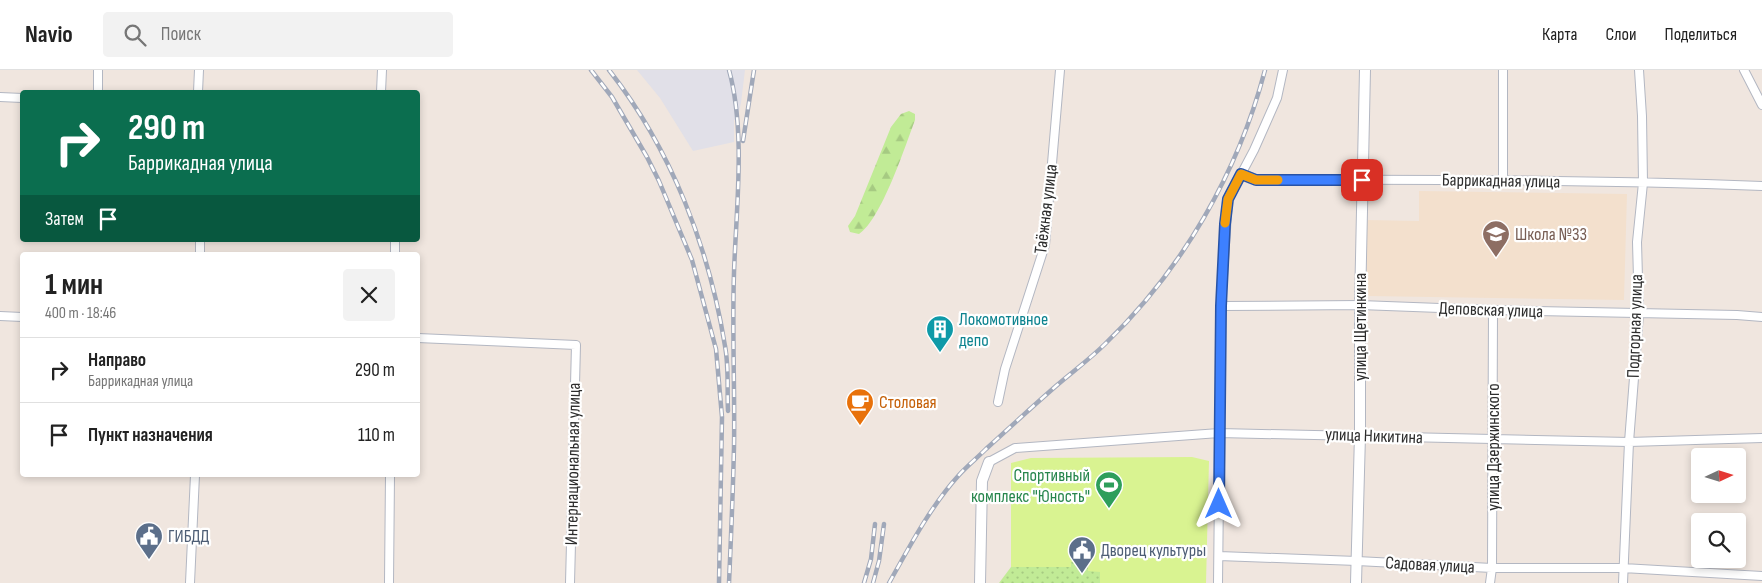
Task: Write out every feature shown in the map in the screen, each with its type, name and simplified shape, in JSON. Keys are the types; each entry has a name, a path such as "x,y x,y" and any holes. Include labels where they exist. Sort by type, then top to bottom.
{"street":[{"path":"98,70 98,90"},
{"path":"198,90 199,70"},
{"path":"381,90 382,70"},
{"name":"Таёжная улица","path":"998,402 1005,369 1045,245 1060,70"},
{"path":"1218,583 1221,306 1228,199 1277,98 1283,70"},
{"name":"улица Щетинкина","path":"1356,583 1365,70"},
{"path":"1503,70 1503,182"},
{"name":"Подгорная улица","path":"1623,583 1629,442 1639,314 1637,242 1642,183 1642,116 1639,70"},
{"path":"1744,70 1762,105"},
{"path":"0,97 20,98"},
{"name":"Баррикадная улица","path":"1241,174 1256,180 1642,183 1762,186"},
{"name":"Деповская улица","path":"1221,306 1360,305 1762,317"},
{"name":"улица Дзержинского","path":"1490,583 1492,568 1494,440 1493,310"},
{"path":"0,316 20,318"},
{"name":"Интернациональная улица","path":"420,338 576,345 570,583"},
{"name":"улица Никитина","path":"989,462 1015,448 1219,433 1629,442 1762,438"},
{"path":"980,583 982,481 989,462"},
{"path":"190,583 194,477"},
{"path":"389,583 390,477"},
{"name":"Садовая улица","path":"1219,556 1357,560 1492,568 1623,568 1762,576"}],"shaded area":[{"path":"637,70 745,70 741,103 737,120 734,120 734,142 693,151 660,98"},
{"name":"Школа №33","path":"1419,191 1627,194 1624,300 1367,296 1366,220 1419,221"}],"green space":[{"path":"909,111 915,114 915,120 884,199 876,214 859,234 850,232 848,226 855,216 891,127 901,114"},
{"name":"Спортивный комплекс \"Юность\"","path":"1192,457 1209,461 1206,583 1100,583 1100,572 1088,571 1088,563 1071,562 1071,567 1011,567 1011,463 1031,458"},
{"path":"1071,562 1088,563 1089,571 1100,571 1100,583 999,583 1011,567 1070,567"}],"railway":[{"path":"591,70 612,97 659,181 692,260 716,349 722,417 719,583"},
{"path":"609,70 631,100 669,166 698,236 709,272 725,346 728,411"},
{"path":"729,70 734,94 739,145 733,295 734,447 729,583"},
{"path":"743,141 754,70"},
{"path":"889,583 930,513 959,475 1038,402 1099,350 1133,315 1159,284 1204,218 1223,182 1254,108 1265,70"},
{"path":"864,583 871,559 875,524"},
{"path":"873,583 879,561 884,524"}],"slow traffic":[{"path":"1225,223 1228,199 1241,174 1256,180 1278,180"}],"place":[{"name":"Школа №33","path":"1496,258"},
{"name":"Локомотивное депо","path":"940,353"},
{"name":"Столовая","path":"860,426"},
{"name":"Спортивный комплекс \"Юность\"","path":"1109,509"},
{"name":"ГИБДД","path":"149,560"},
{"name":"Дворец культуры","path":"1082,574"}],"route":[{"path":"1219,504 1221,306 1228,199 1241,174 1256,180 1362,180"}]}
